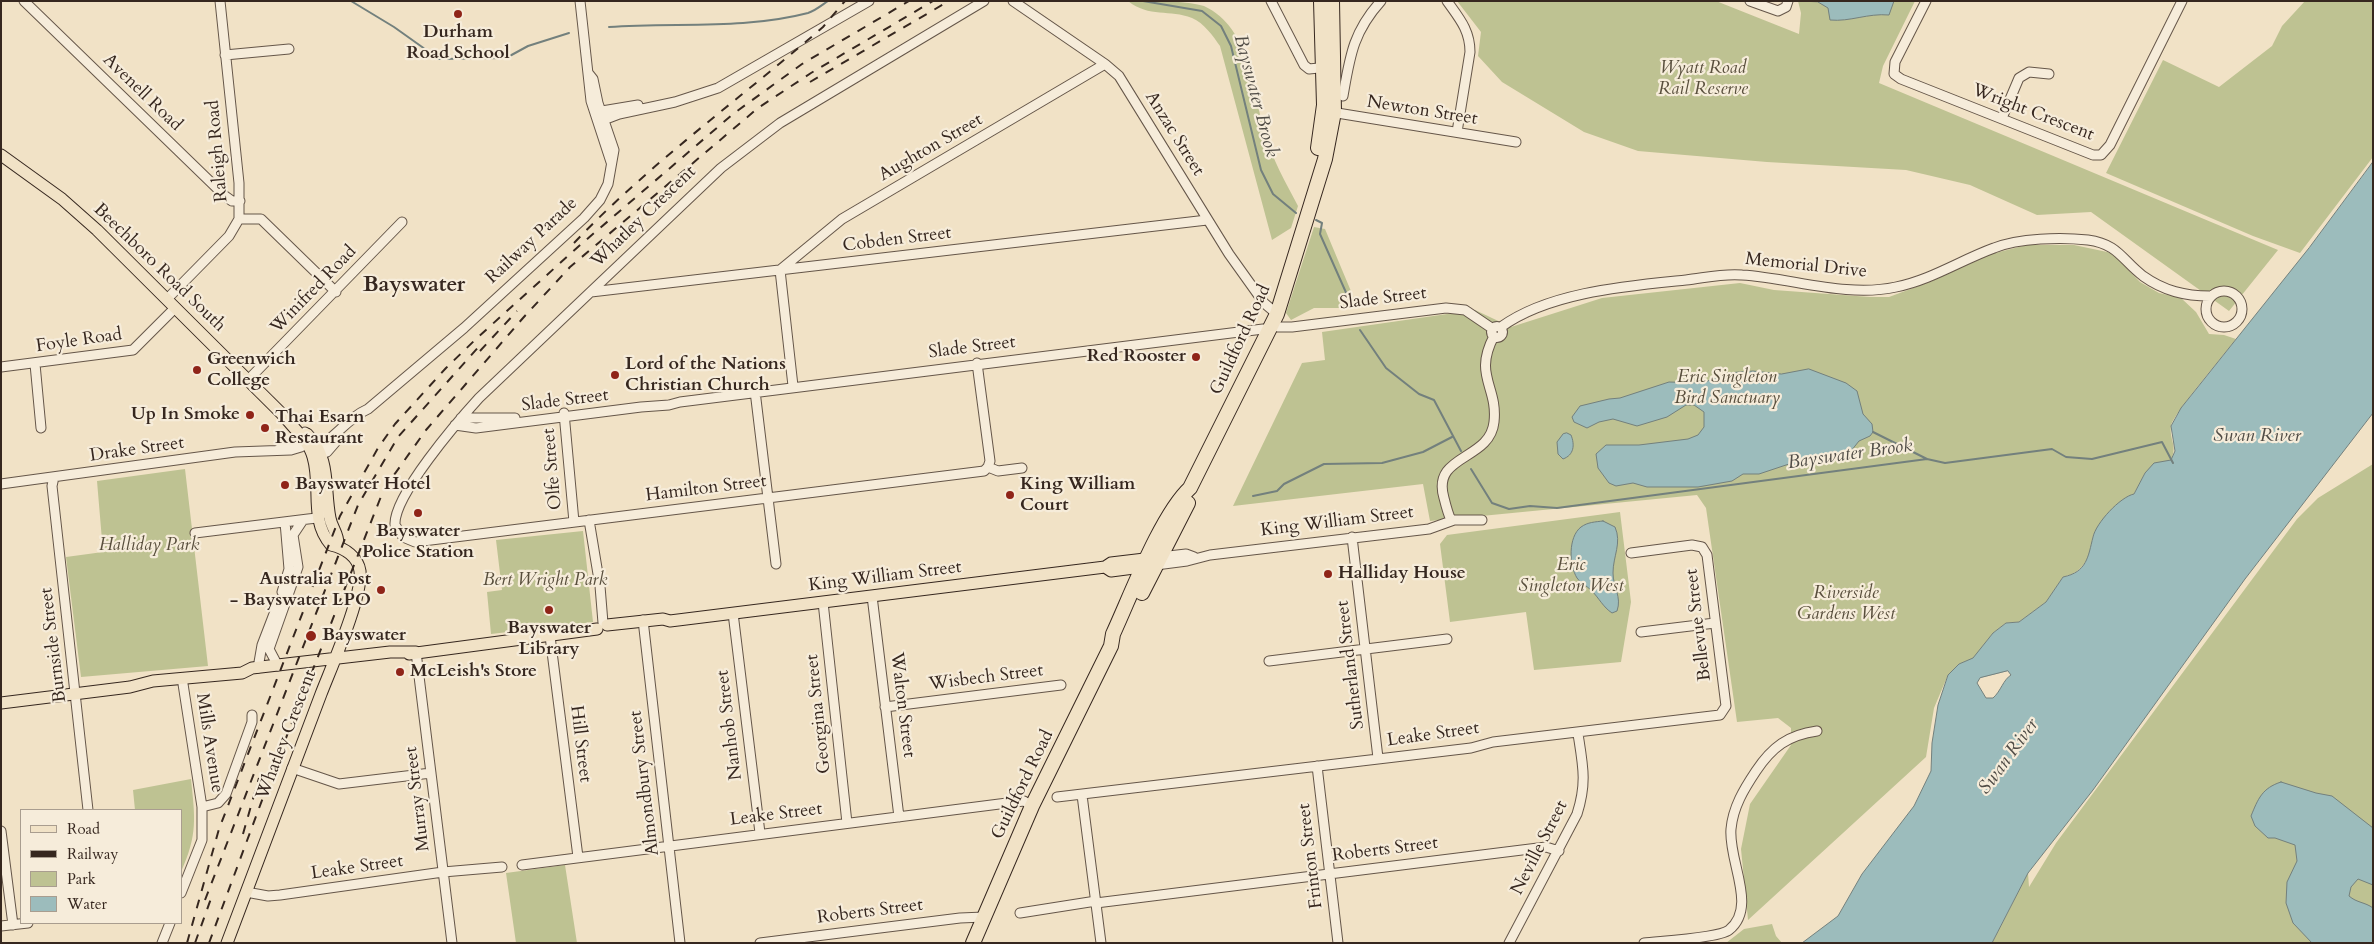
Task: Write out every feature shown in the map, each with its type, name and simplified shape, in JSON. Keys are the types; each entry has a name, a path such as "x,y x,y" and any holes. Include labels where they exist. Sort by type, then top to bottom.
{"highway":[{"name":"Guildford Road","path":"1321,1 1329,67"},
{"name":"Guildford Road","path":"973,943 1032,806 1112,646 1120,637 1181,496 1190,488 1273,323 1325,158 1332,1"},
{"name":"Guildford Road","path":"1112,646 1113,634 1129,599 1152,562"}],"main road":[{"name":"Beechboro Road South","path":"1,155 70,206 248,380 311,445"},
{"path":"311,445 328,488 323,517"},
{"path":"311,445 323,517"},
{"name":"Whatley Crescent","path":"227,943 292,768 334,662 360,578 358,565 354,557 338,546 331,545 324,537 323,517"},
{"name":"King William Street","path":"1105,568 1111,571 1120,570 1152,562"},
{"name":"King William Street","path":"334,662 350,663 405,656 416,652 550,636 603,627 643,624 662,619 670,621 1105,568 1111,563 1152,562"},
{"path":"1120,570 1130,578 1129,599"},
{"name":"King William Street","path":"334,662 404,650 416,652"},
{"path":"1,703 130,687 153,681 242,673 258,668 334,662"},
{"path":"242,673 248,675 334,662"},
{"path":"130,687 142,688 183,684 196,682 208,677"}],"street":[{"name":"Avenell Road","path":"24,1 225,196 232,201 240,200"},
{"name":"Raleigh Road","path":"171,304 229,236 239,219 240,200 220,1"},
{"name":"Railway Parade","path":"311,445 365,416 368,410 464,328 584,218 605,192 612,165 597,111 593,79 589,74 580,1"},
{"path":"601,121 647,107 675,102 718,88 869,1"},
{"name":"Whatley Crescent","path":"397,528 395,520 398,510 424,467 479,398 721,168 780,123 984,1"},
{"name":"Anzac Street","path":"1013,1 1105,64 1118,76 1207,220 1264,303 1273,323"},
{"path":"1271,1 1304,65 1309,68 1329,67"},
{"path":"1343,96 1357,34 1365,20 1381,1"},
{"path":"1447,1 1467,29 1470,40 1470,52 1457,132"},
{"path":"1750,1 1778,11 1786,7 1788,1"},
{"name":"Wright Crescent","path":"1926,1 1895,62 1894,74 1901,79 2092,155 2101,155 2110,145 2182,1"},
{"path":"225,56 289,48"},
{"name":"Aughton Street","path":"780,270 842,218 1105,64"},
{"path":"2002,118 2019,78 2029,72 2048,74"},
{"path":"597,111 638,105 647,107"},
{"name":"Newton Street","path":"1328,112 1516,142"},
{"path":"239,219 261,219 336,292"},
{"name":"Cobden Street","path":"591,292 1207,220"},
{"name":"Winifred Road","path":"248,380 336,292 402,222"},
{"name":"Memorial Drive","path":"1496,331 1512,319 1531,311 1591,293 1699,278 1741,274 1852,290 1895,288 1937,274 1995,248 2026,240 2088,240 2116,248 2142,275 2166,290 2196,296 2210,296"},
{"path":"780,270 793,386"},
{"path":"2225,290 2235,293 2242,304 2238,321 2227,328 2220,327 2211,322 2205,307 2210,296 2225,290"},
{"name":"Foyle Road","path":"1,367 133,350 171,304"},
{"name":"Slade Street","path":"458,422 564,416 660,401 680,402 793,386 1263,329 1273,323 1278,327 1292,327 1446,308 1465,310 1496,331"},
{"path":"1452,520 1442,491 1443,477 1453,464 1483,446 1492,432 1494,422 1484,364 1486,352 1496,331"},
{"path":"35,364 41,428"},
{"path":"977,364 990,461 988,467"},
{"path":"755,391 770,497 776,564"},
{"name":"Olfe Street","path":"564,416 574,522"},
{"name":"Drake Street","path":"1,484 235,452 291,450 311,445"},
{"name":"Hamilton Street","path":"397,528 403,537 415,542 984,471 988,467 998,470 1022,468"},
{"name":"Burnside Street","path":"54,477 52,486 88,809"},
{"path":"195,533 323,517"},
{"path":"278,666 269,649 281,609 296,574 298,566 293,535 303,520"},
{"name":"Olfe Street","path":"589,520 600,586 603,627"},
{"name":"King William Street","path":"1152,562 1186,554 1194,557 1429,529 1452,520 1482,520"},
{"path":"258,668 262,645 288,576 285,522"},
{"name":"Sutherland Street","path":"1352,538 1378,758"},
{"name":"Bellevue Street","path":"1631,553 1692,545 1702,547 1707,555 1726,706 1723,712"},
{"name":"Walton Street","path":"872,596 899,817"},
{"name":"Georgina Street","path":"823,602 847,823"},
{"name":"Nanhob Street","path":"733,613 760,833"},
{"path":"1641,632 1715,622"},
{"name":"Almondbury Street","path":"643,624 680,943"},
{"name":"Hill Street","path":"550,636 578,856"},
{"path":"1269,661 1447,639"},
{"name":"Murray Street","path":"416,652 452,943"},
{"name":"Mills Avenue","path":"183,684 202,807"},
{"name":"Wisbech Street","path":"885,706 1061,685"},
{"name":"Leake Street","path":"1057,797 1471,748 1493,742 1578,734 1716,716 1723,712"},
{"path":"182,891 202,840 202,807 218,803 226,794 252,722 252,714"},
{"path":"1644,943 1722,934 1735,923 1742,914 1743,900 1733,860 1731,829 1734,811 1759,766 1778,744 1789,737 1817,731"},
{"name":"Neville Street","path":"1509,943 1559,851 1577,814 1584,793 1585,782 1578,734"},
{"name":"Frinton Street","path":"1316,766 1338,943"},
{"path":"292,768 339,784 431,773"},
{"path":"1082,795 1101,943"},
{"name":"Leake Street","path":"522,864 1024,801 1032,806"},
{"path":"1,831 13,924"},
{"name":"Roberts Street","path":"1020,913 1027,910 1546,847 1559,851"},
{"name":"Leake Street","path":"246,892 268,896 280,895 443,872 502,867"},
{"name":"Roberts Street","path":"760,943 960,918 984,917"},
{"path":"1,926 20,924"},
{"path":"162,943 170,924"}],"green space":[{"path":"1128,1 1176,2 1204,6 1220,16 1232,29 1241,45 1247,62 1271,152 1298,206 1291,228 1272,240 1220,46 1204,26 1192,18 1184,15 1144,10"},
{"name":"Wyatt Road Rail Reserve","path":"1457,1 1716,1 1799,34 1801,13 1798,1 1915,1 1883,66 1879,83 2278,250 2229,311 2091,212 2037,215 1970,185 1906,170 1767,162 1638,151 1584,132 1502,82 1478,56 1481,32"},
{"path":"2305,1 2373,1 2373,157 2300,253 2253,236 2106,173 2163,60 2219,87 2272,46 2282,26"},
{"path":"1314,227 1325,229 1358,308 1314,308 1291,320 1286,313"},
{"path":"2027,245 2074,245 2112,253 2140,282 2159,293 2181,298 2196,312 2209,334 2224,335 2236,339 2174,419 2171,426 2174,450 2171,460 2145,473 2134,494 2093,536 2091,550 2081,568 2063,577 2046,602 2019,622 2006,623 1993,633 1973,659 1959,664 1948,675 1934,708 1926,757 1748,920 1741,849 1750,804 1791,745 1791,728 1778,718 1737,722 1706,508 1697,495 1430,521 1423,484 1233,506 1302,363 1325,360 1322,332 1475,310 1511,327 1602,298 1740,283 1774,290 1889,297 1932,281 1991,254"},
{"path":"2373,464 2373,943 1992,943 2028,873 2029,887 2056,843 2297,519 2318,498"},
{"name":"Halliday Park","path":"185,469 208,666 81,677 66,557 103,552 97,481"},
{"name":"Eric Singleton West","path":"1620,512 1631,602 1621,662 1534,670 1526,612 1450,622 1440,544 1447,535"},
{"name":"Bert Wright Park","path":"583,531 593,622 491,634 487,592 502,590 496,540"},
{"path":"191,779 194,826 190,847 182,869 182,809 135,809 133,790"},
{"path":"565,865 577,943 516,943 506,873"},
{"path":"1772,924 1776,936 1782,943 1726,943 1744,929"}],"water":[{"path":"1800,1 1894,1 1889,15 1830,20 1828,8 1818,2"},
{"name":"Swan River","path":"2373,162 2373,413 2245,579 2093,790 2028,873 1992,943 1802,943 1838,916 1862,874 1914,806 1931,771 1932,743 1938,705 1948,675 1959,664 1973,658 1993,633 2006,623 2019,622 2046,602 2063,577 2071,575 2082,567 2088,557 2095,531 2104,518 2122,500 2134,494 2145,473 2154,463 2171,460 2175,451 2171,426 2181,408 2309,248","holes":["2008,671 2011,675 1993,698 1986,698 1977,683 1980,678"]},
{"path":"1809,369 1846,383 1857,391 1863,414 1872,424 1873,432 1870,436 1859,441 1851,451 1839,458 1806,466 1789,464 1759,474 1743,474 1732,481 1698,487 1647,487 1633,483 1616,486 1609,483 1598,468 1596,454 1606,445 1639,445 1688,439 1698,435 1704,427 1704,412 1694,405 1686,405 1667,417 1637,426 1613,419 1599,422 1587,428 1574,422 1572,417 1580,406 1620,398 1669,382 1703,383 1727,373 1753,371 1781,374"},
{"path":"1563,434 1571,435 1573,449 1563,459 1558,454 1557,442"},
{"path":"1603,521 1615,527 1618,539 1613,573 1618,606 1617,611 1612,613 1591,590 1578,580 1571,559 1574,537 1581,527 1586,524"},
{"path":"2281,782 2332,796 2373,828 2373,885 2358,879 2351,887 2349,896 2373,908 2373,943 2312,943 2293,923 2286,903 2287,882 2297,861 2295,845 2275,838 2268,838 2255,826 2251,816 2256,804 2265,791 2269,787"}],"waterway":[{"path":"351,1 394,27 439,59 506,58 528,46 569,33"},
{"path":"609,27 759,22 808,13 828,1"},
{"name":"Bayswater Brook","path":"1143,1 1202,11 1221,26 1231,46 1261,170 1273,194 1296,213"},
{"name":"Bayswater Brook","path":"1316,220 1322,223 1320,234 1352,306"},
{"name":"Bayswater Brook","path":"1360,330 1386,368 1419,394 1434,400 1461,451"},
{"path":"1873,432 1927,459"},
{"path":"1253,496 1277,491 1284,484 1324,464 1382,463 1423,452 1452,437"},
{"name":"Bayswater Brook","path":"1471,469 1492,503 1509,509 1530,506 1557,508 1927,459 1945,463 2052,449 2066,457 2092,459 2162,442 2173,463"}],"railway":[{"path":"574,243 664,158 823,27 845,1"},
{"path":"187,943 219,829 340,516 378,448 395,424 446,368 477,338 579,246 733,114 802,64 909,1"},
{"path":"209,943 271,776 380,499 394,475 426,430 570,267 758,108 811,73 933,1"},
{"path":"810,82 949,1"},
{"path":"480,351 517,311"},
{"path":"205,900 358,505 398,437 483,342"},
{"path":"243,834 259,778"},
{"path":"195,943 213,893"}],"place":[{"name":"Durham Road School","path":"458,14"},
{"name":"Red Rooster","path":"1196,357"},
{"name":"Greenwich College","path":"197,370"},
{"name":"Lord of the Nations Christian Church","path":"615,375"},
{"name":"Up In Smoke","path":"250,415"},
{"name":"Thai Esarn Restaurant","path":"265,428"},
{"name":"Bayswater Hotel","path":"285,485"},
{"name":"King William Court","path":"1010,495"},
{"name":"Bayswater Police Station","path":"418,513"},
{"name":"Halliday House","path":"1328,574"},
{"name":"Australia Post - Bayswater LPO","path":"381,590"},
{"name":"Bayswater Library","path":"549,610"},
{"name":"Bayswater","path":"311,636"},
{"name":"McLeish's Store","path":"400,672"}],"district":[{"name":"Bayswater","path":"414,286"}],"park label":[{"name":"Eric Singleton Bird Sanctuary","path":"1727,388"},
{"name":"Riverside Gardens West","path":"1846,604"}]}
